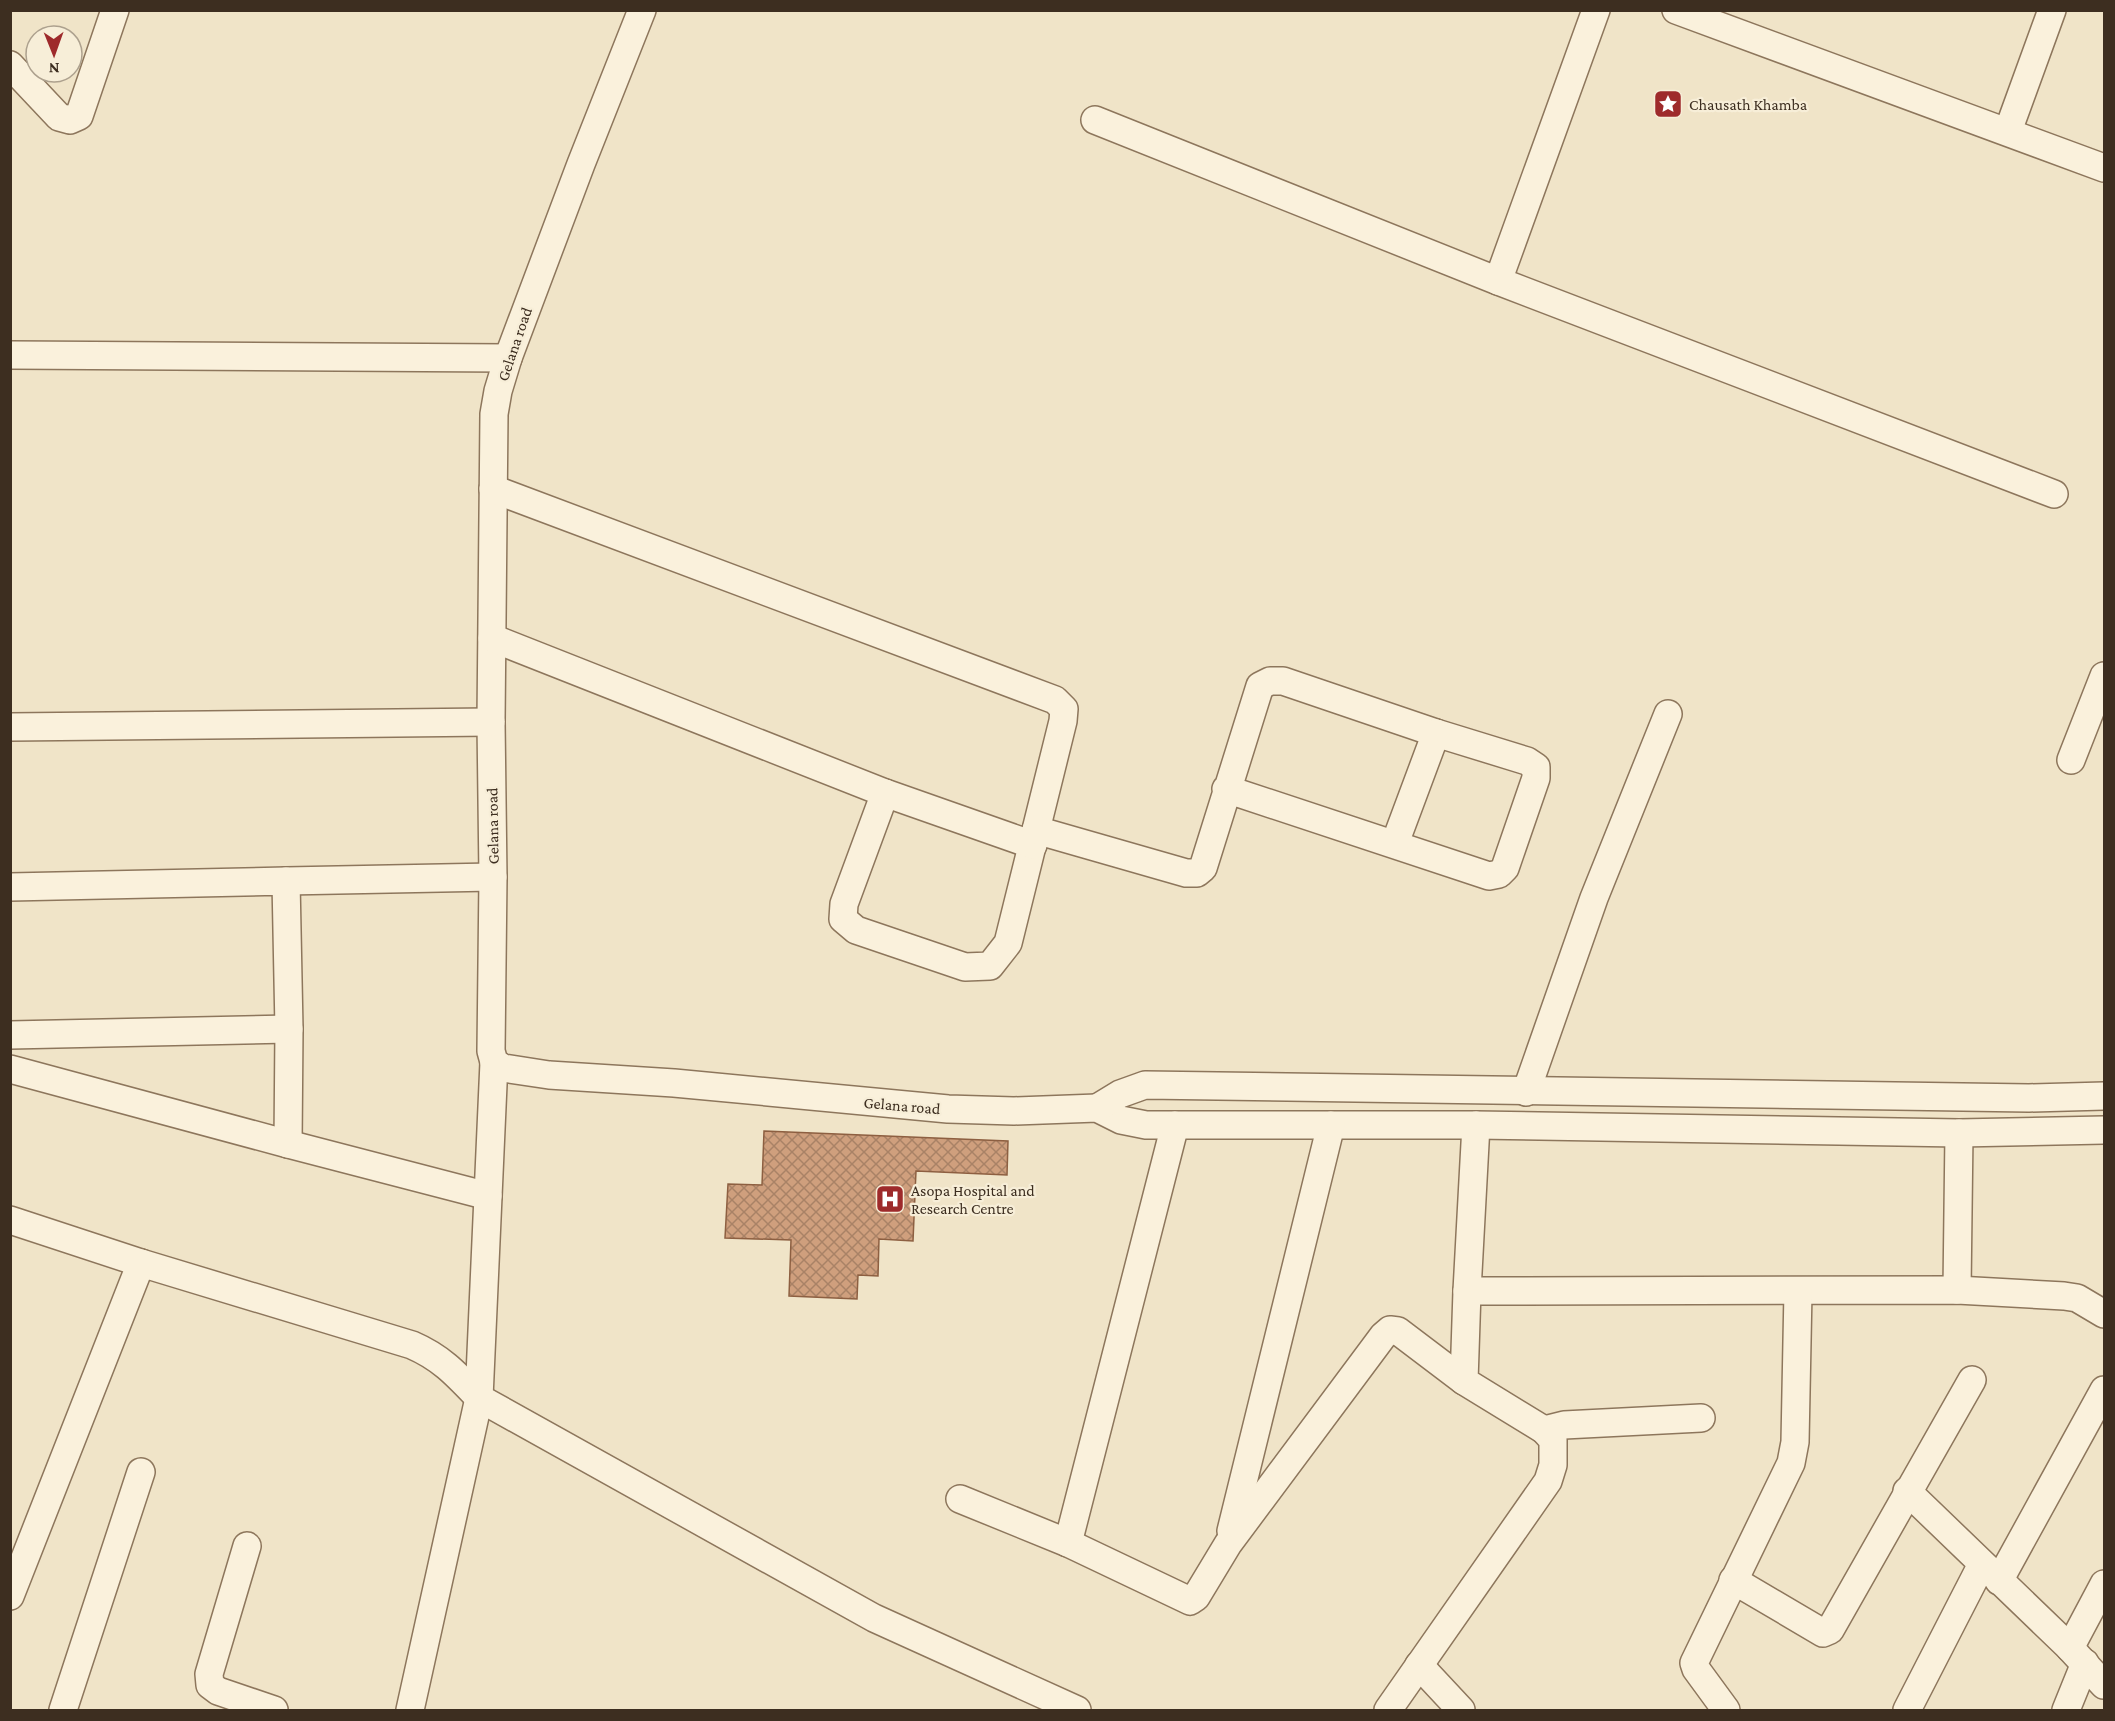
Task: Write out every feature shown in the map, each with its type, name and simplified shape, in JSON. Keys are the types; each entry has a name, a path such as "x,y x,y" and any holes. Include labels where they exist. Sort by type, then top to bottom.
{"street":[{"path":"10,65 59,117 70,120 80,116 115,10"},
{"name":"Gelana road","path":"642,10 508,358 494,414 491,722 493,877 491,1051 494,1062 503,1068 549,1076 674,1083 948,1109 1014,1111 1097,1108"},
{"path":"1498,281 1596,10"},
{"path":"1677,10 2104,168"},
{"path":"2008,131 2052,10"},
{"path":"1095,120 1498,281 2054,494"},
{"path":"10,355 508,358"},
{"path":"493,489 1055,700 1064,709 1063,721 1008,943 990,966 965,967 856,930 843,919 844,904 885,793"},
{"path":"492,638 885,793 1034,837 1186,873 1197,873 1203,868 1226,789 1260,686 1270,681 1283,681 1527,761 1536,767 1536,778 1505,868 1499,874 1489,876 1395,843 1226,789"},
{"path":"2071,760 2104,676"},
{"path":"1526,1092 1594,898 1668,714"},
{"path":"10,727 491,722"},
{"path":"1395,843 1436,733"},
{"path":"10,887 493,877"},
{"path":"286,881 289,1029 288,1144"},
{"path":"10,1035 289,1029"},
{"path":"410,1710 479,1398 494,1062"},
{"path":"10,1069 488,1196"},
{"path":"1097,1108 1120,1094 1145,1085 2029,1098 2104,1096"},
{"path":"2029,1098 2030,1132"},
{"path":"1097,1108 1121,1120 1146,1125 1476,1125 1959,1133 2104,1130"},
{"path":"1068,1543 1175,1125"},
{"path":"1228,1544 1331,1125"},
{"path":"1464,1381 1476,1125"},
{"path":"1956,1290 1959,1133"},
{"path":"10,1220 141,1263 412,1345 431,1354 449,1367 479,1398 874,1618 1077,1710"},
{"path":"10,1596 141,1263"},
{"path":"1467,1291 1956,1290 2077,1298 2104,1314"},
{"path":"1721,1708 1694,1663 1791,1463 1795,1442 1798,1291"},
{"path":"960,1499 1068,1543 1190,1601 1196,1598 1228,1544 1376,1345 1390,1330 1398,1331 1464,1381 1544,1430 1553,1440 1553,1465 1548,1481 1388,1710"},
{"path":"1733,1580 1823,1633 1830,1630 1972,1380"},
{"path":"1907,1710 2104,1390"},
{"path":"1544,1430 1564,1425 1701,1418"},
{"path":"63,1710 141,1472"},
{"path":"1907,1491 2104,1685"},
{"path":"248,1546 209,1674 210,1685 218,1691 274,1710"},
{"path":"2066,1710 2077,1656 2104,1584"},
{"path":"1419,1665 1461,1710"}],"building":[{"path":"764,1131 1008,1141 1007,1175 916,1171 913,1241 879,1239 878,1276 858,1275 857,1299 789,1296 791,1240 725,1238 728,1184 762,1185"}],"place":[{"name":"Chausath Khamba","path":"1668,104"},
{"name":"Asopa Hospital and Research Centre","path":"890,1199"}]}
